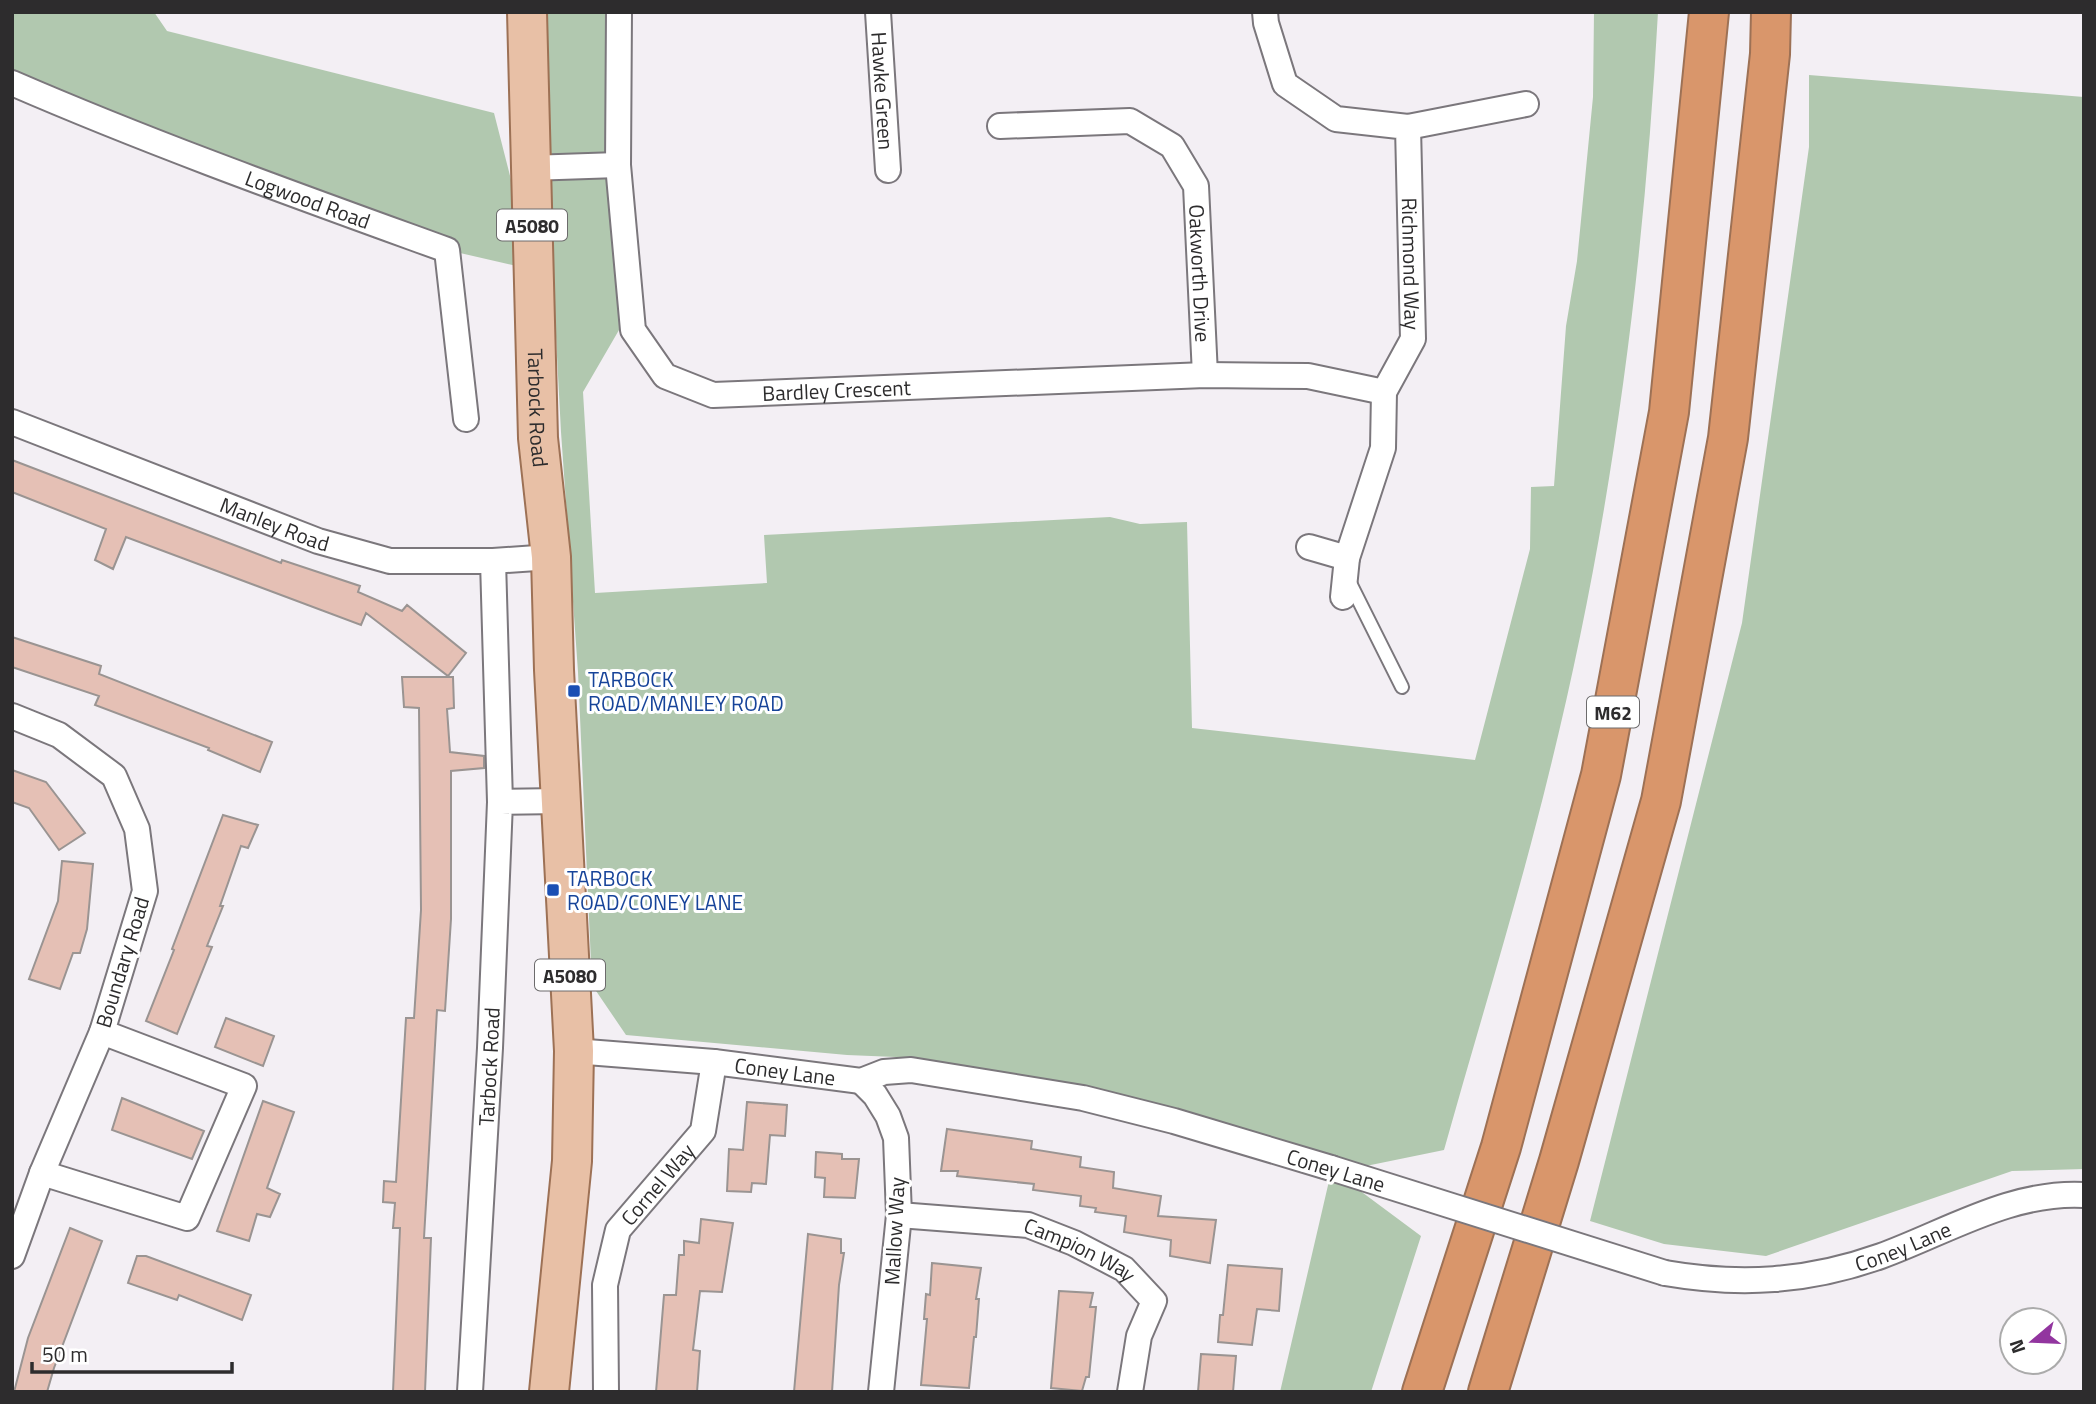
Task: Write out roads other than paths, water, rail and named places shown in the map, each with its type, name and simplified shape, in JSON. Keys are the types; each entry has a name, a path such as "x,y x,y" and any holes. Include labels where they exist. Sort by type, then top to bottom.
{"highway":[{"name":"M62","path":"1422,1392 1501,1147 1601,775 1669,412 1709,12"},
{"path":"1488,1392 1559,1161 1661,801 1728,438 1770,54 1771,12"}],"main road":[{"name":"Tarbock Road","path":"527,12 538,438 551,556 574,1051 572,1161 549,1392"}],"street":[{"name":"Bardley Crescent","path":"619,12 618,165 633,330 666,376 713,395 1205,375 1308,376 1384,392"},
{"name":"Hawke Green","path":"878,12 888,170"},
{"path":"1265,12 1285,84 1336,119 1408,127 1526,104"},
{"name":"Logwood Road","path":"12,83 94,119 447,250 466,419"},
{"name":"Oakworth Drive","path":"1000,126 1130,121 1172,146 1196,186 1205,375"},
{"name":"Richmond Way","path":"1345,576 1383,448 1384,392 1413,339 1408,127"},
{"path":"529,168 618,165"},
{"name":"Manley Road","path":"12,422 318,541 390,561 493,561 551,556"},
{"path":"1309,547 1345,576"},
{"name":"Tarbock Road","path":"470,1392 490,1048 500,802 493,561"},
{"name":"Boundary Road","path":"12,716 60,736 114,776 137,828 145,891 102,1032 42,1173 12,1256"},
{"path":"500,802 561,801"},
{"path":"42,1173 187,1218 244,1086 102,1032"},
{"name":"Coney Lane","path":"574,1051 714,1062 861,1081 884,1072 911,1070 1083,1098 1174,1121 1331,1168 1665,1273 1705,1280 1733,1282 1802,1278 1829,1272 1882,1256 1982,1214 2043,1195 2084,1195"},
{"name":"Cornel Way","path":"606,1392 605,1285 618,1230 703,1131 714,1062"},
{"name":"Mallow Way","path":"861,1081 875,1095 888,1116 896,1138 899,1215 881,1392"},
{"name":"Campion Way","path":"899,1215 1028,1226 1074,1243 1124,1269 1154,1301 1139,1336 1130,1392"}],"lane":[{"path":"1345,576 1402,687"}],"place":[{"name":"TARBOCK ROAD/MANLEY ROAD","path":"574,691"},
{"name":"TARBOCK ROAD/CONEY LANE","path":"553,890"}]}
